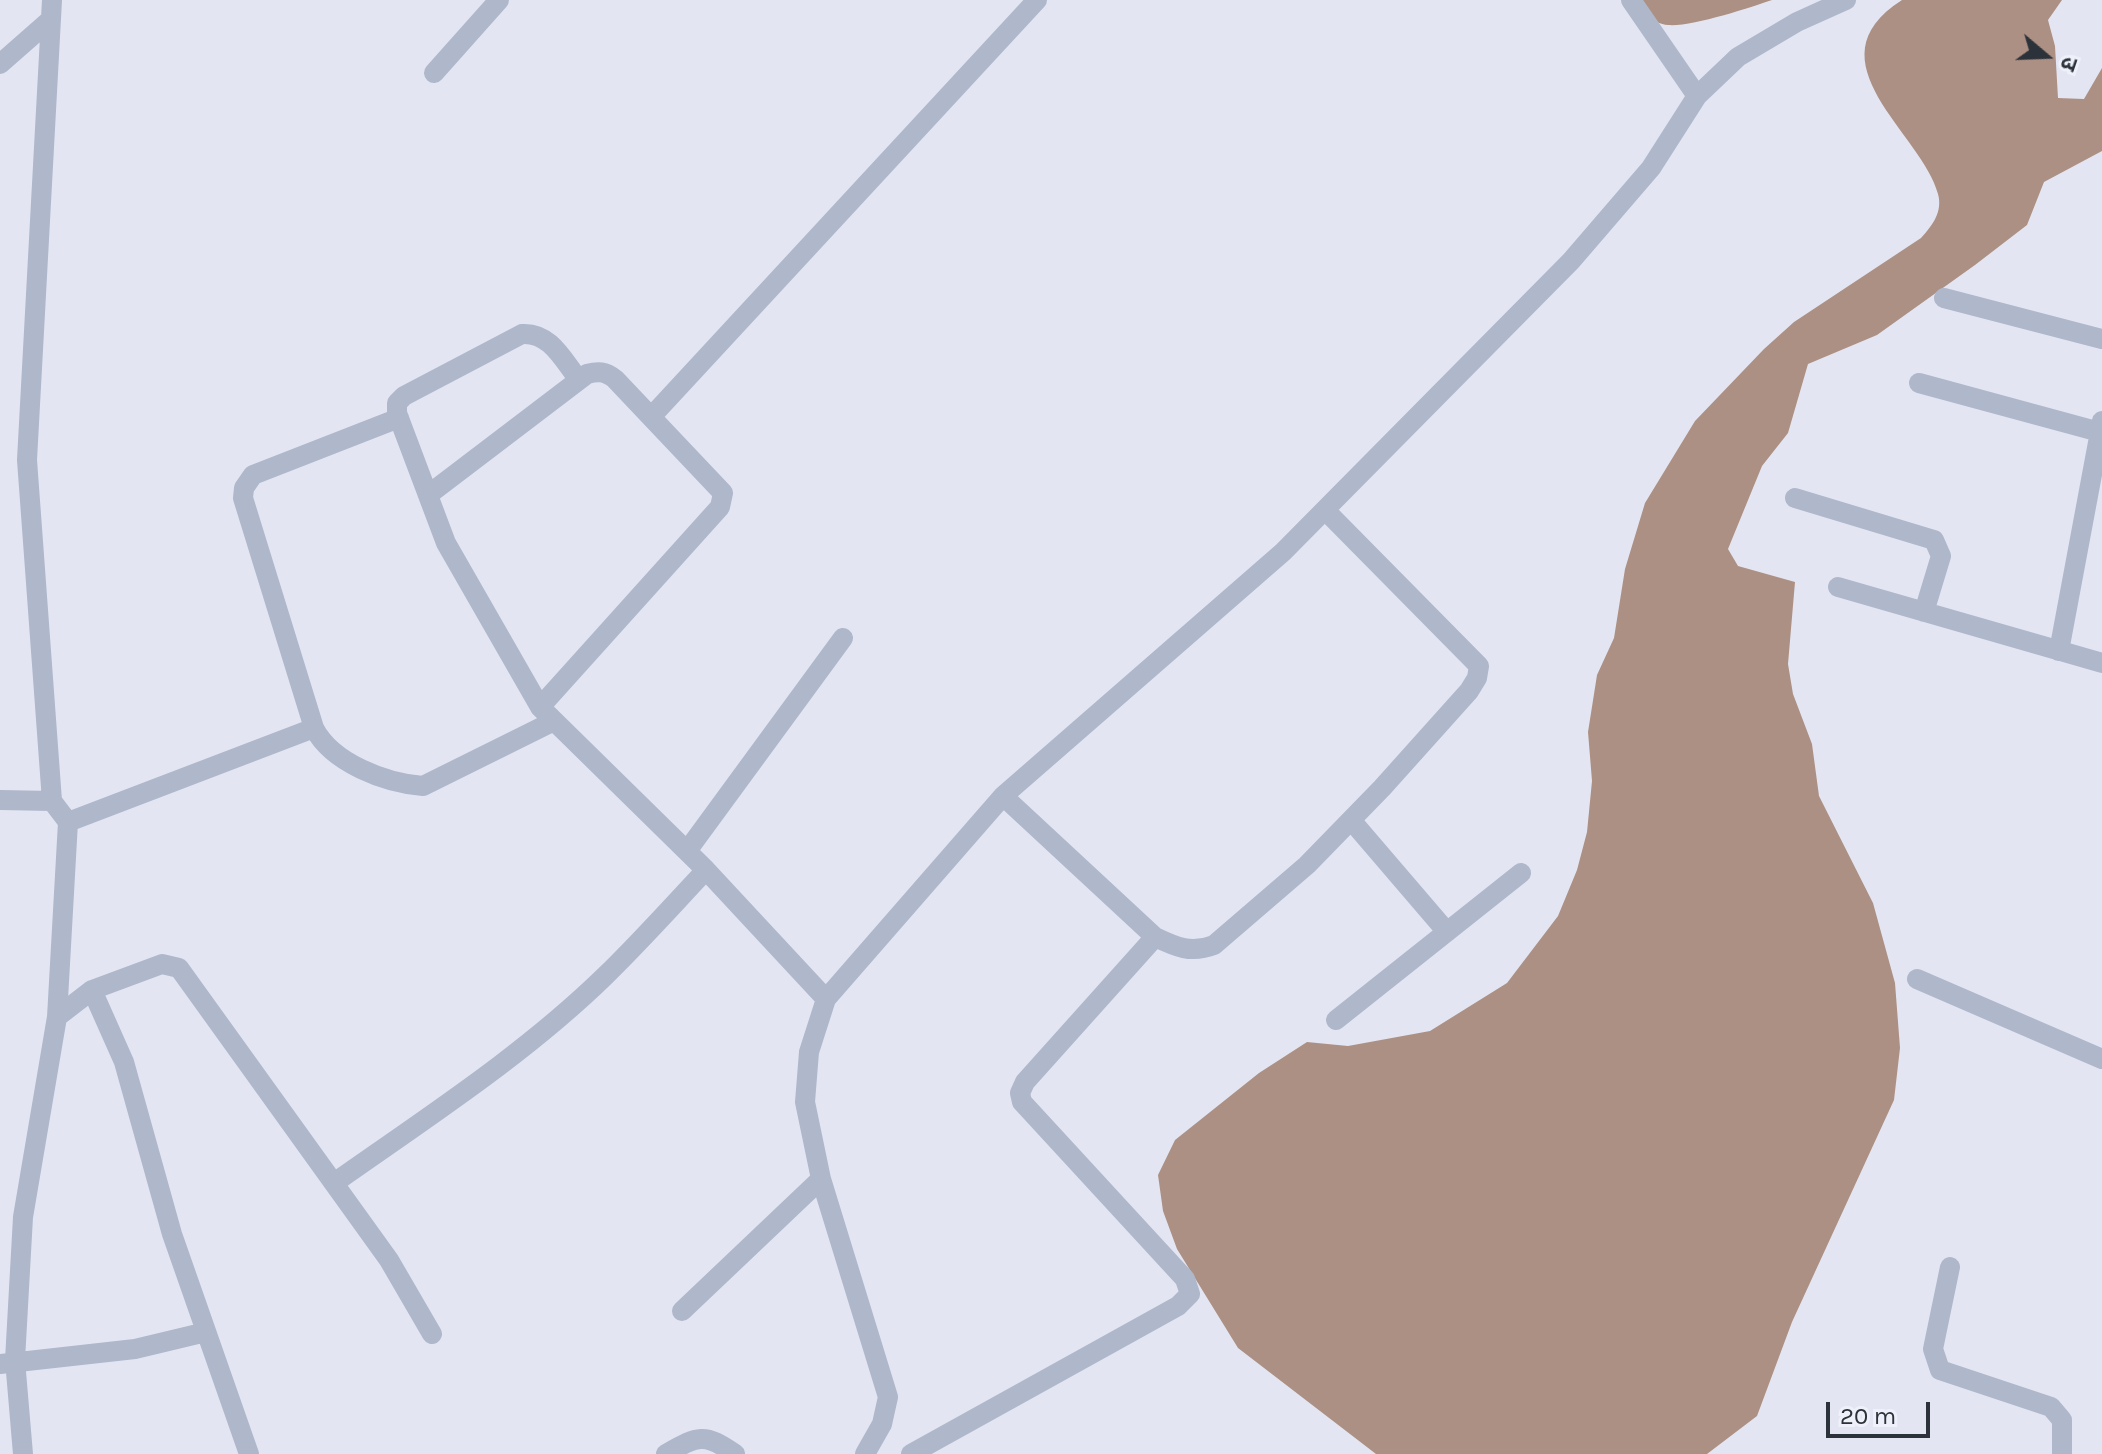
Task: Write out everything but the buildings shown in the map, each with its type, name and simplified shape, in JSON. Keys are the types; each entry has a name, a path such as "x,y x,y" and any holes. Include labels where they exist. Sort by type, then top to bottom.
{"street":[{"path":"434,73 499,0"},
{"path":"651,417 1037,0"},
{"path":"1631,0 1697,96"},
{"path":"865,1454 882,1424 888,1397 821,1179 805,1102 809,1052 826,999 1003,796 1283,552 1614,216 1651,168 1697,96 1738,57 1797,22 1846,0"},
{"path":"0,64 51,10"},
{"path":"23,1454 8,1362 23,1217 57,1017 68,822 52,801 27,460 51,10"},
{"path":"1944,298 2102,339"},
{"path":"579,380 547,340 535,333 522,334 404,396 397,403 399,418 446,543 547,714 706,870 826,999"},
{"path":"399,418 253,475 244,488 243,498 314,728 331,751 350,763 404,784 423,786 547,714 723,501 716,484 607,373 597,371 579,380 428,495"},
{"path":"1919,383 2101,426 2059,651"},
{"path":"1795,498 1934,540 1941,556 1924,612"},
{"path":"1003,796 1155,937 1179,949 1199,951 1214,945 1307,865 1469,691 1479,666 1325,510"},
{"path":"1838,587 2102,663"},
{"path":"687,851 843,638"},
{"path":"68,822 314,728"},
{"path":"0,800 52,801"},
{"path":"1351,820 1447,932"},
{"path":"334,1183 467,1089 545,1027 604,977 706,870"},
{"path":"1336,1020 1521,873"},
{"path":"911,1454 1178,1306 1190,1294 1185,1279 1108,1192 1029,1110 1020,1093 1025,1082 1155,937"},
{"path":"57,1017 92,990 162,964 179,968 389,1260 432,1334"},
{"path":"1917,979 2102,1059"},
{"path":"92,990 124,1062 172,1234 249,1454"},
{"path":"682,1311 821,1179"},
{"path":"1950,1267 1933,1349 1940,1370 2051,1407 2062,1420 2062,1454"},
{"path":"8,1362 135,1349 206,1332"},
{"path":"666,1454 698,1438 711,1437 735,1454"}],"shaded area":[{"path":"1634,0 1772,0 1705,20 1668,25 1653,20"},
{"path":"1902,0 2062,0 2048,20 2055,46 2058,98 2084,99 2102,68 2102,151 2044,182 2027,225 1975,265 1877,335 1808,364 1788,433 1762,466 1728,549 1738,566 1795,582 1788,664 1793,694 1812,744 1819,796 1873,903 1895,983 1900,1048 1894,1100 1792,1322 1757,1416 1707,1454 1376,1454 1238,1348 1177,1249 1163,1211 1158,1175 1175,1140 1259,1073 1307,1042 1348,1046 1430,1031 1507,983 1558,916 1577,870 1587,832 1592,781 1588,732 1597,675 1614,638 1625,569 1645,503 1695,421 1764,349 1794,322 1921,238 1938,213 1938,194 1928,171 1878,97 1867,72 1865,48 1875,23"}]}
